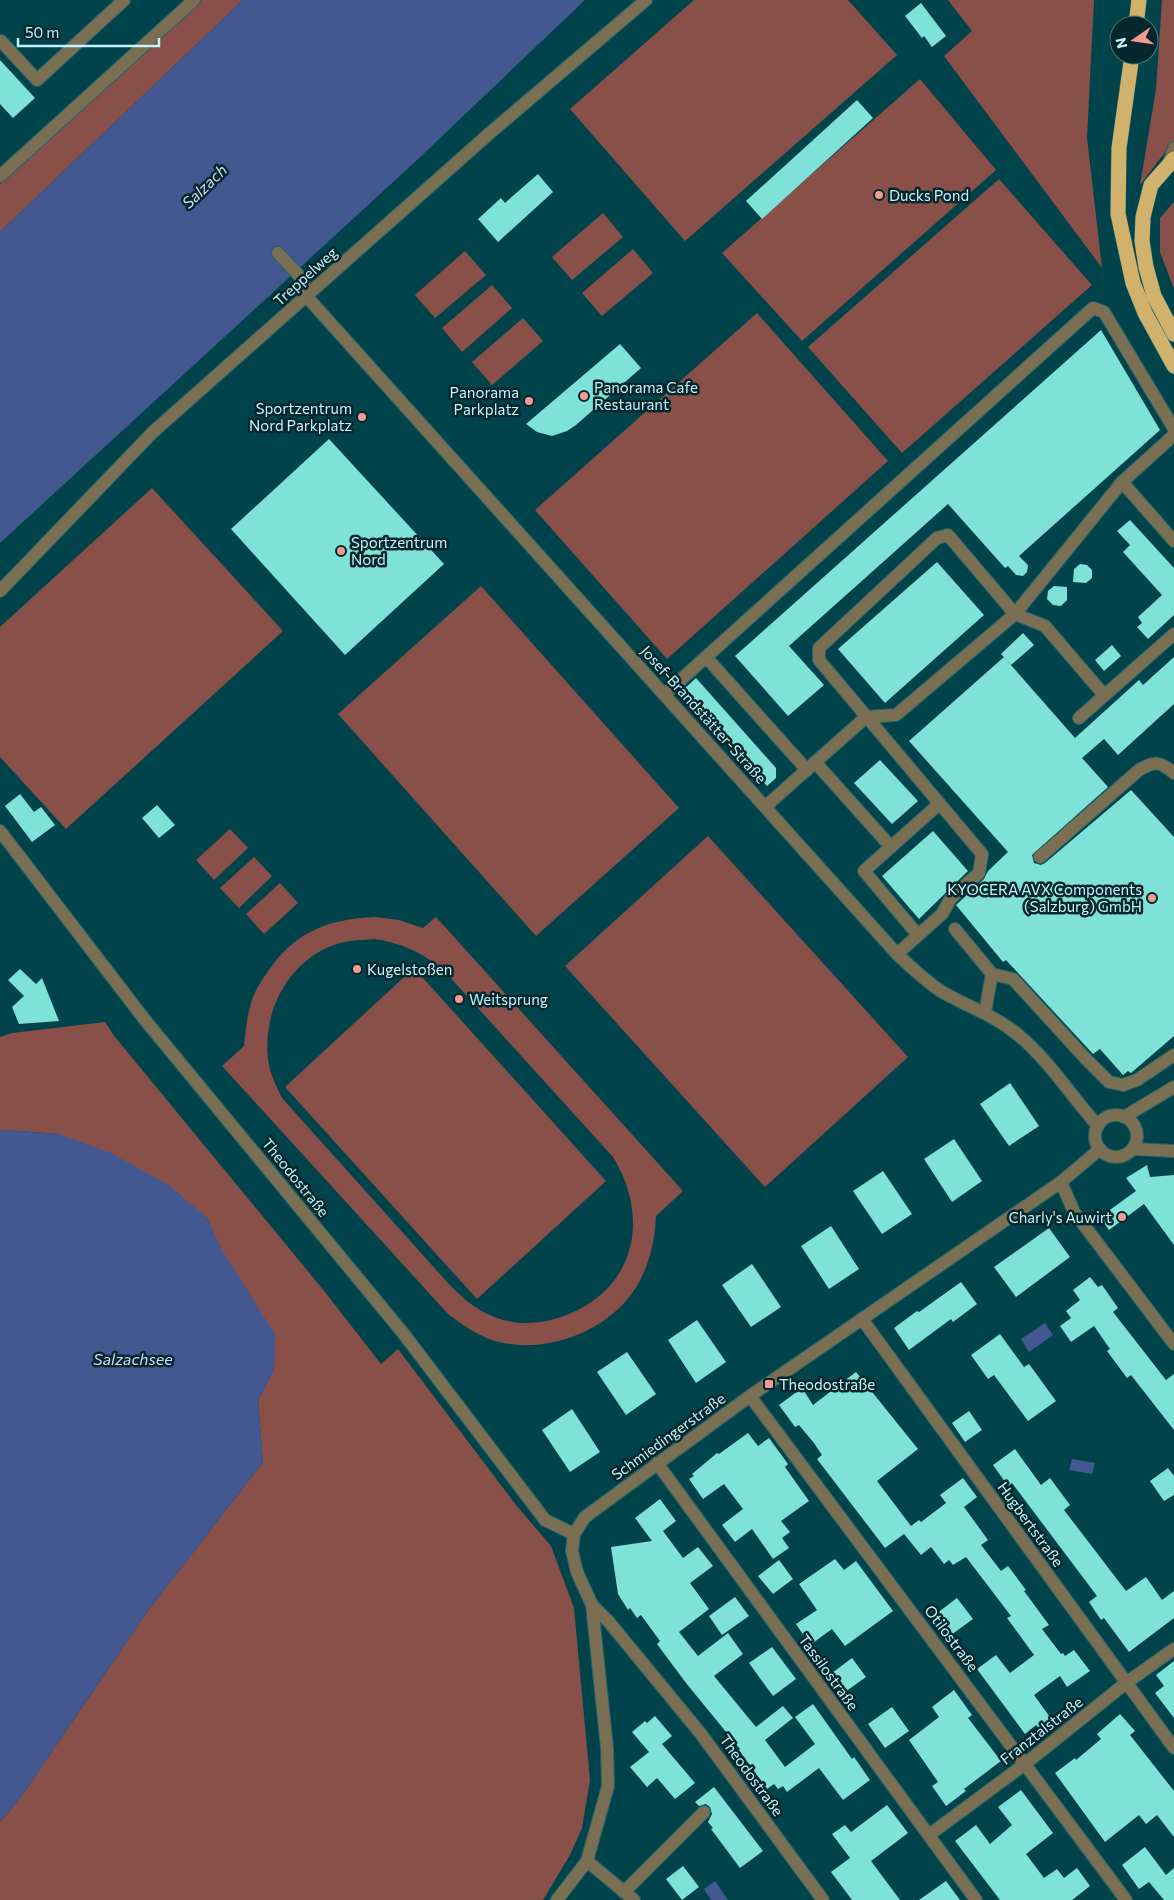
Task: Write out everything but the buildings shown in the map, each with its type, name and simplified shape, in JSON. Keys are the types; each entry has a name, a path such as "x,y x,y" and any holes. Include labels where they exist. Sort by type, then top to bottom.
{"highway":[{"path":"1137,15 1139,0"},
{"path":"1131,65 1119,148 1118,214 1133,283 1145,313 1174,366"},
{"path":"1171,161 1151,185 1143,217 1142,241 1146,267 1154,296 1174,334"}],"street":[{"path":"0,41 37,80 124,0"},
{"path":"0,176 194,0"},
{"name":"Treppelweg","path":"0,591 153,432 491,132 646,0"},
{"path":"1171,161 1174,148"},
{"name":"Josef-Brandstätter-Straße","path":"278,253 303,280 307,296 469,480 665,694 898,954 920,976 945,993 985,1012 1017,1033 1042,1056 1081,1108 1098,1126"},
{"path":"665,694 1093,308 1104,312 1174,429"},
{"path":"766,806 866,717 896,715 1016,614 1122,482 1174,435"},
{"path":"1122,482 1174,541"},
{"path":"898,954 942,914 951,898 979,873 982,854 819,660 819,648 937,538 948,535 1016,614 1045,626 1104,695"},
{"path":"1079,718 1174,634"},
{"path":"706,657 891,847"},
{"path":"1040,857 1139,770 1152,763 1163,764 1174,773"},
{"path":"918,935 864,871 939,804"},
{"name":"Theodostraße","path":"0,832 139,1012 403,1333 545,1520 574,1534"},
{"path":"954,929 992,974 1013,979 1086,1060 1109,1082 1123,1085 1137,1080 1174,1055"},
{"path":"985,1012 992,974"},
{"path":"1124,1117 1174,1087"},
{"path":"1112,1116 1124,1117 1130,1120 1136,1131 1137,1137 1133,1149 1116,1157 1104,1154 1095,1138 1098,1126 1101,1121 1112,1116"},
{"name":"Schmiedingerstraße","path":"574,1534 585,1517 657,1464 750,1396 1061,1182 1100,1149"},
{"path":"1133,1149 1174,1151"},
{"path":"1061,1182 1074,1212 1174,1344"},
{"name":"Hugbertstraße","path":"862,1319 1174,1748"},
{"name":"Otilostraße","path":"750,1396 1126,1900"},
{"name":"Tassilostraße","path":"657,1464 976,1900"},
{"path":"557,1900 587,1861 608,1786 608,1748 592,1605 577,1572 572,1551 574,1534"},
{"name":"Theodostraße","path":"592,1605 609,1622 701,1734 823,1900"},
{"name":"Franztalstraße","path":"929,1835 1025,1764 1126,1683 1174,1649"},
{"path":"624,1892 704,1812"},
{"path":"587,1861 634,1900"}],"shaded area":[{"path":"200,0 243,0 0,232 0,184"},
{"path":"694,0 848,0 897,55 685,241 570,109"},
{"path":"948,0 1094,0 1087,138 1102,268 944,56 972,31"},
{"path":"1162,0 1174,0 1174,144 1166,151 1140,185 1156,89"},
{"name":"Ducks Pond","path":"920,79 996,170 802,341 722,253"},
{"path":"999,179 1092,285 902,453 808,347"},
{"path":"1174,202 1174,289 1160,252 1160,218"},
{"path":"603,213 623,237 572,280 552,257"},
{"path":"633,249 653,273 602,316 582,293"},
{"path":"465,251 486,275 435,318 415,295"},
{"path":"492,285 512,308 462,352 442,328"},
{"path":"757,313 888,461 667,659 535,510"},
{"path":"523,318 543,341 492,385 472,362"},
{"path":"152,488 283,631 66,829 0,757 0,627"},
{"path":"481,586 679,808 536,936 338,714"},
{"path":"230,829 248,848 214,880 196,860"},
{"path":"708,836 908,1057 765,1187 565,966"},
{"path":"254,857 272,876 239,908 220,888"},
{"path":"280,883 298,903 264,934 246,914"},
{"path":"375,917 399,920 423,928 436,917 683,1191 656,1216 650,1254 644,1272 635,1289 622,1305 607,1318 589,1329 570,1338 550,1343 508,1344 484,1337 449,1315 222,1066 244,1046 248,1015 253,997 262,979 279,957 302,937 315,930 328,924 358,918","holes":["375,939 414,951 432,961 448,975 613,1157 625,1181 631,1204 633,1228 629,1250 621,1271 607,1289 588,1304 556,1319 530,1323 505,1321 476,1308 448,1283 282,1098 270,1069 267,1046 274,1008 282,990 292,975 306,961 322,950 349,941"]},
{"path":"414,968 606,1181 477,1299 285,1087"},
{"path":"105,1022 115,1037 325,1292 381,1364 398,1349 516,1505 551,1546 574,1608 590,1780 582,1828 570,1855 543,1900 0,1900 0,1822 21,1797 147,1612 263,1462 258,1401 274,1368 207,1218 58,1134 6,1130 0,1132 0,1037 12,1033"}],"water":[{"name":"Salzach","path":"243,0 585,0 416,161 0,543 0,232"},
{"name":"Salzachsee","path":"6,1130 58,1134 111,1153 169,1185 207,1218 222,1250 275,1334 274,1368 258,1401 263,1462 147,1612 21,1797 0,1822 0,1132"},
{"path":"1045,1323 1053,1335 1029,1352 1021,1339"},
{"path":"1072,1459 1095,1463 1092,1474 1069,1470"},
{"path":"715,1881 728,1900 711,1900 704,1889"}],"place":[{"name":"Ducks Pond","path":"879,195"},
{"name":"Panorama Cafe Restaurant","path":"584,396"},
{"name":"Panorama Parkplatz","path":"529,401"},
{"name":"Sportzentrum Nord Parkplatz","path":"362,417"},
{"name":"Sportzentrum Nord","path":"341,551"},
{"name":"KYOCERA AVX Components (Salzburg) GmbH","path":"1152,898"},
{"name":"Kugelstoßen","path":"357,969"},
{"name":"Weitsprung","path":"459,999"},
{"name":"Charly's Auwirt","path":"1122,1217"},
{"name":"Theodostraße","path":"769,1384"}]}
